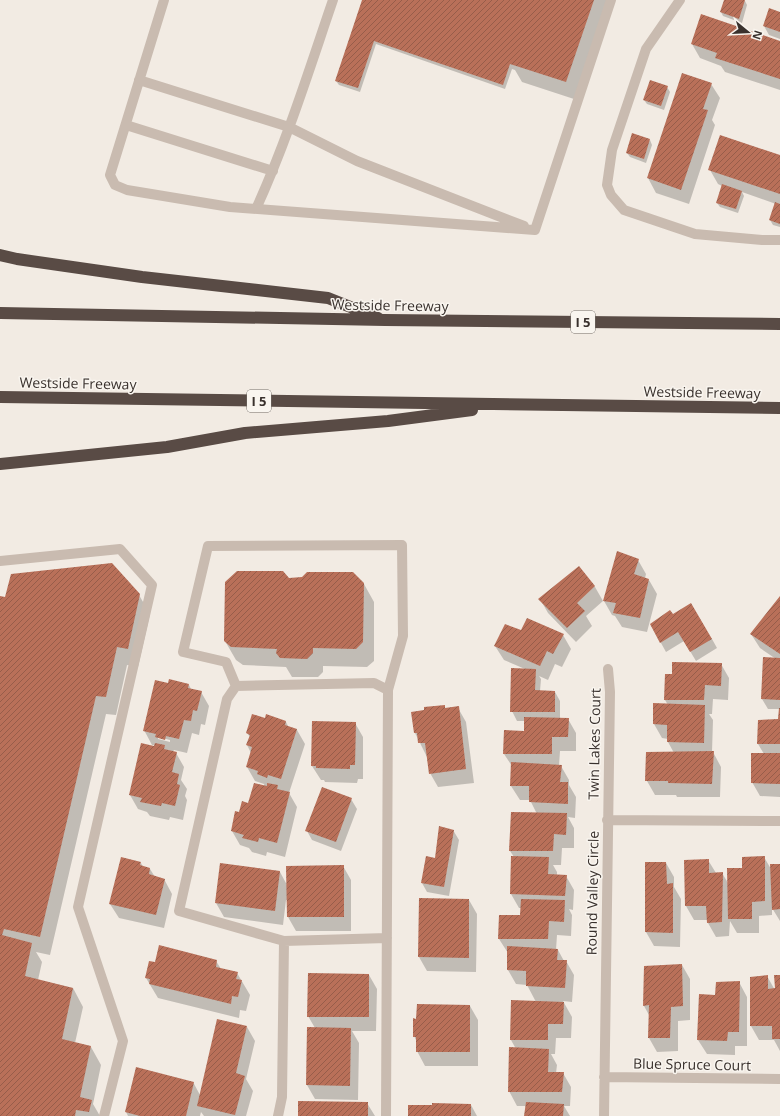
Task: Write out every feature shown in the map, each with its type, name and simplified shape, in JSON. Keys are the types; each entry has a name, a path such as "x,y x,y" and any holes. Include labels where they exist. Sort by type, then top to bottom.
{"highway":[{"path":"0,255 17,259 142,276 328,298 385,320"},
{"name":"Westside Freeway","path":"0,313 385,320 780,324"},
{"name":"Westside Freeway","path":"0,397 780,408"},
{"path":"0,464 167,447 245,433 388,421 519,405"}],"street":[{"path":"164,0 110,176 115,185 127,190 230,207 535,230"},
{"path":"256,209 273,171 289,127 332,0"},
{"path":"535,230 611,0"},
{"path":"680,0 646,48 612,150 607,184 611,195 624,210 695,234 762,240 780,240"},
{"path":"140,80 289,127 357,161 535,230"},
{"path":"126,124 273,171"},
{"path":"236,686 226,662 183,652 208,546 402,545 403,636 388,690 386,1116"},
{"path":"0,561 120,549 152,585 78,907 123,1041 104,1116"},
{"name":"Twin Lakes Court","path":"607,820 610,692 608,669"},
{"path":"236,686 374,683 388,690"},
{"path":"236,686 227,699 179,911 284,941 387,938"},
{"name":"Round Valley Circle","path":"604,1116 607,820 780,822"},
{"path":"278,1116 282,1097 284,941"},
{"name":"Blue Spruce Court","path":"604,1077 780,1079"}],"building":[{"path":"362,0 594,0 566,82 510,64 503,85 374,41 358,88 335,81"},
{"path":"724,0 745,0 739,19 720,12"},
{"path":"769,8 780,12 780,32 763,26"},
{"path":"701,14 780,41 780,79 715,58 717,53 691,44"},
{"path":"682,73 712,83 703,109 708,110 681,190 647,178"},
{"path":"650,80 668,86 661,106 643,100"},
{"path":"632,133 650,139 644,159 626,153"},
{"path":"720,135 780,155 780,194 708,170"},
{"path":"722,184 742,191 736,209 716,203"},
{"path":"775,202 780,204 780,224 769,220"},
{"path":"617,551 639,559 634,574 649,579 640,618 613,613 616,603 603,601"},
{"path":"112,563 140,594 128,649 117,647 106,697 96,696 40,937 4,929 2,935 32,943 25,976 73,988 62,1039 91,1046 80,1097 92,1100 89,1112 76,1110 75,1116 0,1116 0,596 5,597 11,574"},
{"path":"579,566 595,586 577,603 585,611 567,628 538,599"},
{"path":"237,571 283,571 289,578 302,577 307,572 353,572 364,583 363,642 356,649 313,648 313,653 307,659 280,658 276,653 277,649 231,647 224,641 225,582"},
{"path":"780,596 780,654 750,634"},
{"path":"691,603 712,639 690,652 678,632 660,643 650,624 670,610 673,614"},
{"path":"527,618 564,634 553,654 547,651 540,666 494,646 505,624 521,630"},
{"path":"763,657 780,658 780,700 761,699"},
{"path":"672,662 722,663 721,686 705,685 704,700 664,700 665,674 672,674"},
{"path":"511,668 536,669 535,690 555,691 555,712 510,712"},
{"path":"169,679 189,684 188,688 202,691 197,711 193,710 191,721 184,720 179,739 166,736 165,740 155,737 156,734 143,731 155,680 168,683"},
{"path":"653,703 705,705 704,743 667,742 667,725 653,724"},
{"path":"445,705 445,708 459,706 466,769 429,774 425,743 418,743 417,733 414,733 411,712 424,710 424,707"},
{"path":"779,708 780,744 757,744 758,720 778,719"},
{"path":"252,714 265,718 266,714 286,721 285,725 297,729 281,779 268,775 267,778 257,774 258,771 246,767 252,747 246,745 250,735 246,733"},
{"path":"524,717 569,718 568,737 552,737 552,754 503,754 504,730 524,731"},
{"path":"312,721 356,722 355,765 350,765 350,769 316,768 316,766 311,766"},
{"path":"141,743 154,746 155,743 165,745 164,749 177,752 172,772 179,774 177,784 180,785 175,806 162,803 161,806 140,802 142,798 129,795"},
{"path":"714,751 712,784 645,781 646,752"},
{"path":"751,753 780,753 780,784 751,783"},
{"path":"511,762 562,765 560,782 568,782 568,804 529,802 529,786 510,786"},
{"path":"254,783 267,786 267,783 278,785 277,789 290,792 277,843 259,838 258,842 242,838 244,835 231,831 235,811 239,812 242,801 248,803"},
{"path":"322,787 352,798 336,842 305,831"},
{"path":"511,812 567,813 566,835 554,834 553,851 509,851"},
{"path":"439,826 454,830 444,887 421,883 426,856 435,858"},
{"path":"511,856 549,857 548,874 567,875 565,896 510,894"},
{"path":"765,856 765,901 752,902 752,919 728,919 727,868 742,868 742,857"},
{"path":"121,857 141,862 140,865 150,868 149,874 165,879 156,915 109,904"},
{"path":"709,859 709,873 723,872 722,922 707,923 706,906 685,906 684,860"},
{"path":"645,862 666,862 667,884 673,883 673,933 645,932"},
{"path":"220,863 280,871 275,911 215,903"},
{"path":"770,864 780,864 780,909 772,910"},
{"path":"344,865 344,917 287,917 286,866"},
{"path":"419,898 469,899 469,958 418,957"},
{"path":"521,899 565,900 564,922 549,921 548,939 498,939 499,915 520,915"},
{"path":"159,945 217,960 216,967 238,972 236,979 242,980 238,997 232,996 231,1004 149,984 150,979 145,978 149,961 155,962"},
{"path":"507,946 558,949 557,960 567,960 565,988 526,986 526,971 507,970"},
{"path":"682,964 683,1006 671,1007 670,1038 648,1038 649,1005 643,1006 644,966"},
{"path":"308,973 369,974 369,1017 307,1017"},
{"path":"768,975 768,989 775,988 774,975 780,975 780,1039 772,1039 772,1026 750,1026 750,977"},
{"path":"740,981 739,1032 728,1032 727,1041 697,1040 699,994 715,995 716,982"},
{"path":"511,1000 564,1002 563,1024 548,1024 548,1040 510,1040"},
{"path":"417,1004 470,1005 470,1052 416,1052 416,1037 413,1037 413,1018 416,1019"},
{"path":"217,1019 247,1026 236,1073 245,1076 235,1115 197,1106"},
{"path":"307,1027 351,1028 350,1086 306,1085"},
{"path":"509,1047 549,1049 548,1072 564,1072 562,1092 508,1092"},
{"path":"136,1067 194,1082 186,1116 140,1116 125,1112"},
{"path":"298,1101 368,1102 368,1116 298,1116"},
{"path":"526,1102 564,1104 563,1116 524,1116"},
{"path":"432,1103 471,1104 471,1116 408,1116 408,1105 432,1105"}]}
